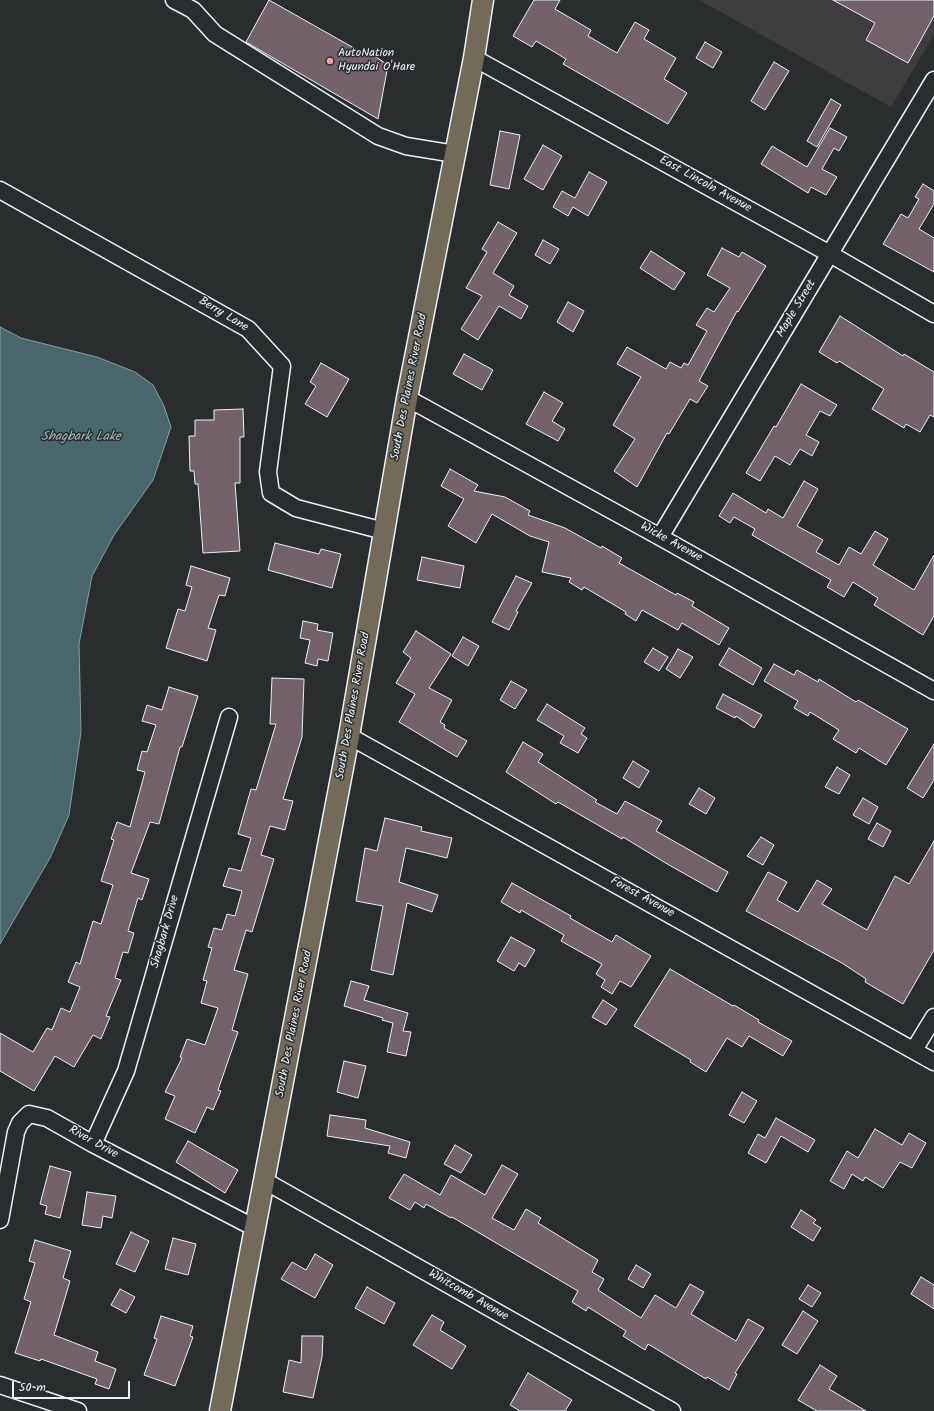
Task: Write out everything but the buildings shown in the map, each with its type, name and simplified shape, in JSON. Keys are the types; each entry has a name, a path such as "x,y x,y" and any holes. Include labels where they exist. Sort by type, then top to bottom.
{"main road":[{"name":"South Des Plaines River Road","path":"220,1411 349,736 407,398 474,58 483,0"}],"street":[{"path":"174,0 193,10 215,34 378,136 406,146 455,154"},
{"name":"East Lincoln Avenue","path":"474,58 830,254 934,314"},
{"name":"Maple Street","path":"660,537 934,80"},
{"name":"Berry Lane","path":"0,190 248,329 282,366 268,472 271,493 296,508 384,531"},
{"name":"Wicke Avenue","path":"407,398 660,537 934,691"},
{"name":"Shagbark Drive","path":"93,1144 126,1071 229,717"},
{"name":"Forest Avenue","path":"349,736 934,1062"},
{"path":"914,1050 934,1017"},
{"name":"River Drive","path":"0,1220 16,1132 26,1116 30,1114 47,1118 93,1144 255,1228"},
{"name":"Whitcomb Avenue","path":"265,1181 672,1411"},
{"path":"0,1385 78,1411"}],"shaded area":[{"path":"699,0 934,0 934,35 891,107"}],"water":[{"name":"Shagbark Lake","path":"0,327 21,338 97,357 135,372 153,385 164,406 171,427 153,480 114,535 92,576 79,644 81,732 69,815 50,858 0,944"}],"place":[{"name":"AutoNation Hyundai O'Hare","path":"330,61"}]}
